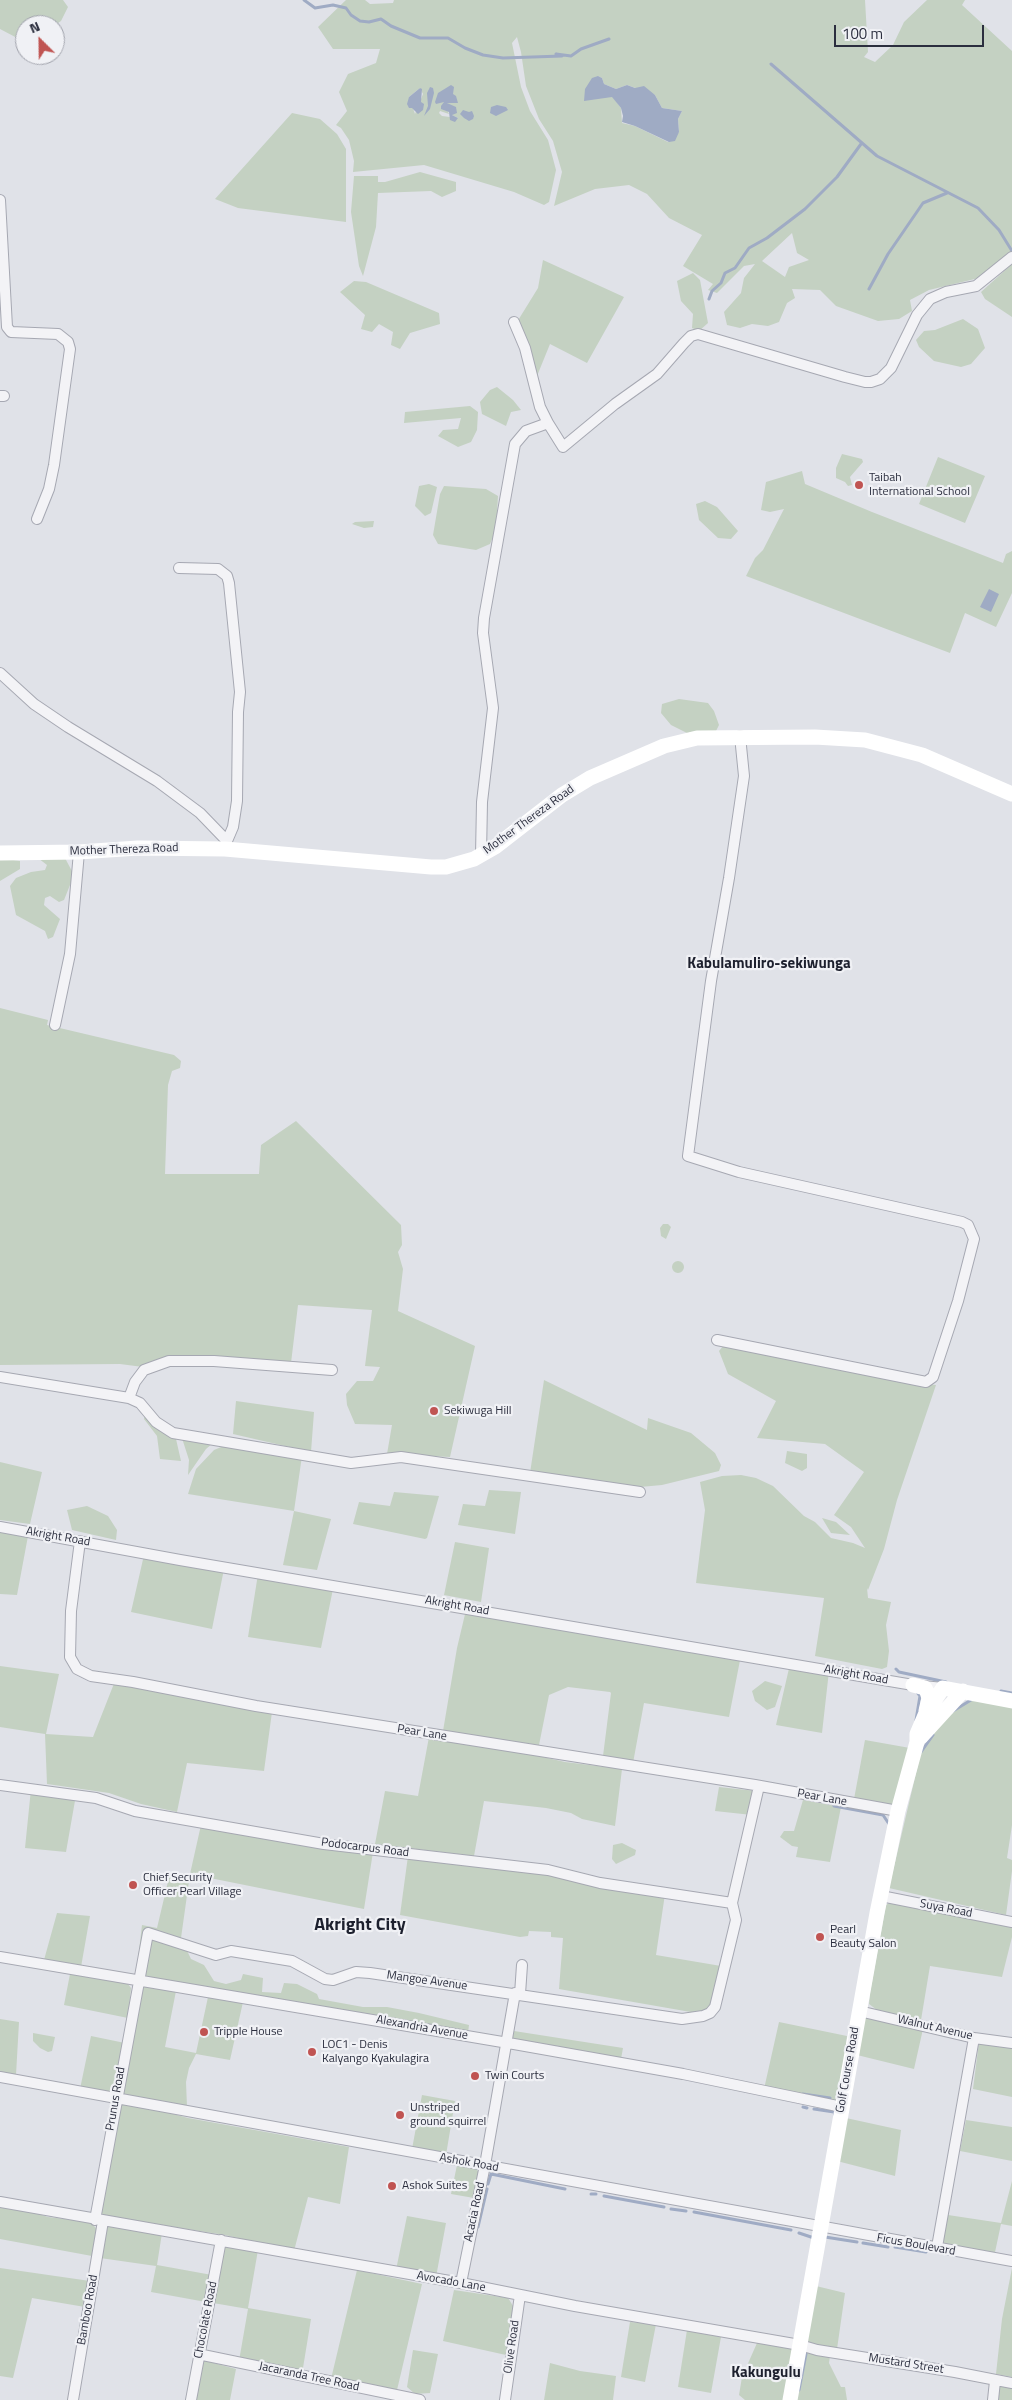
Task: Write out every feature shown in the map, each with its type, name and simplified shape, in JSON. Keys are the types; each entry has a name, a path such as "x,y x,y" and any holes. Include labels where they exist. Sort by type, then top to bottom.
{"street":[{"path":"0,200 7,327 11,332 58,334 68,342 70,349 54,465 49,489 37,519"},
{"path":"514,322 525,348 540,407 563,446 615,404 657,374 690,336 698,334 845,377 872,382 880,378 891,368 917,315 930,299 946,292 976,286 1012,258"},
{"path":"481,855 482,802 493,708 483,633 484,618 515,444 526,431 548,423"},
{"path":"0,673 48,714 156,781 200,813 226,845 233,827 237,802 240,692 240,672 231,614 229,583 227,576 218,569 179,568"},
{"path":"717,1340 926,1382 934,1377 958,1301 974,1239 968,1225 962,1222 739,1172 688,1156 711,981 744,776 740,736"},
{"name":"Mother Thereza Road","path":"0,853 79,852 226,845 431,867 459,864 481,855 510,837 562,795 616,765 687,739 740,736 839,738 881,744 922,755 1012,794"},
{"path":"55,1024 70,954 79,852"},
{"path":"128,1398 135,1382 144,1370 169,1361 214,1361 332,1370"},
{"path":"0,1377 128,1398 140,1403 156,1422 173,1433 351,1463 401,1457 640,1492"},
{"name":"Akright Road","path":"0,1527 180,1560 914,1686 943,1688"},
{"name":"Pear Lane","path":"80,1541 70,1611 70,1657 77,1669 91,1676 133,1682 256,1706 759,1786 898,1812"},
{"path":"914,1686 925,1688 927,1692 929,1698 926,1712"},
{"path":"943,1688 1012,1701"},
{"name":"Golf Course Road","path":"790,2400 880,1896 898,1812 917,1742 917,1734 926,1712 943,1688"},
{"name":"Golf Course Road","path":"917,1742 963,1691"},
{"name":"Podocarpus Road","path":"0,1785 96,1798 134,1811 324,1844 548,1870 600,1883 732,1904"},
{"path":"732,1904 759,1786"},
{"name":"Suya Road","path":"880,1896 1012,1922"},
{"name":"Mangoe Avenue","path":"148,1933 215,1954 231,1951 292,1962 325,1979 333,1980 360,1972 682,2018 703,2016 713,2011 736,1920 732,1904"},
{"name":"Prunus Road","path":"99,2220 116,2099 148,1933"},
{"name":"Alexandria Avenue","path":"0,1957 508,2042 683,2074 842,2107"},
{"name":"Acacia Road","path":"461,2283 518,1994 522,1965"},
{"name":"Walnut Avenue","path":"859,2011 974,2038 1012,2043"},
{"path":"937,2247 974,2038"},
{"name":"Ashok Road","path":"0,2077 820,2228"},
{"name":"Avocado Lane","path":"0,2202 222,2240 356,2266 461,2283 800,2345"},
{"name":"Bamboo Road","path":"73,2400 99,2220"},
{"name":"Ficus Boulevard","path":"820,2228 1012,2261"},
{"name":"Chocolate Road","path":"191,2400 198,2354 222,2240"},
{"name":"Olive Road","path":"505,2400 520,2295"},
{"name":"Mustard Street","path":"800,2345 817,2350 1012,2383"},
{"name":"Jacaranda Tree Road","path":"198,2354 420,2400"},
{"path":"993,2400 995,2381"}],"green space":[{"path":"0,0 63,0 68,7 64,15 15,15 15,37 0,29"},
{"path":"346,0 365,0 370,4 393,3 394,0 865,0 868,52 864,57 875,62 893,45 904,22 927,0 965,0 962,5 1012,51 1012,251 983,277 929,290 910,300 912,311 899,319 878,321 836,306 820,290 792,289 795,298 787,303 779,322 768,326 752,324 740,328 727,325 724,312 741,293 744,278 755,264 744,266 717,293 708,290 713,284 683,266 702,235 669,218 647,194 629,185 595,189 554,206 562,172 553,141 539,119 526,86 517,37 512,43 521,87 530,111 548,140 556,170 549,202 544,205 514,192 424,165 353,172 354,161 349,140 341,128 336,125 347,111 339,92 348,74 376,63 380,49 333,49 318,27","holes":["598,76 602,78 604,84 616,89 627,85 655,95 662,108 682,111 678,119 679,132 668,142 635,126 622,123 621,108","420,88 423,94 415,114 409,97","456,97 447,103 452,115 458,118 450,120 450,117 442,116 439,113 440,111 449,114 444,102 441,102","792,233 797,253 809,260 789,267 785,277 762,261"]},
{"path":"292,113 320,119 337,134 346,149 346,222 238,208 215,199"},
{"path":"420,172 456,182 456,191 442,197 431,191 378,193 376,227 363,276 359,266 351,212 354,176 378,176 378,182 385,182"},
{"path":"543,260 624,297 587,363 550,344 537,376 517,322 538,288"},
{"path":"1012,264 1012,317 985,299 981,292"},
{"path":"693,273 700,280 708,323 699,331 692,328 693,314 681,301 677,281"},
{"path":"354,281 366,282 439,313 440,324 410,333 400,349 391,345 393,332 379,324 372,332 361,329 365,315 340,292"},
{"path":"963,319 978,329 985,348 971,364 961,367 934,361 919,347 916,340 924,331 935,330"},
{"path":"497,387 513,400 521,410 511,412 506,426 482,414 480,402 490,390"},
{"path":"470,406 478,412 477,430 471,442 458,447 438,436 443,430 458,429 461,418 404,423 405,412"},
{"path":"842,454 862,459 863,462 850,477 852,485 848,486 845,482 836,478 836,468"},
{"path":"938,457 985,476 965,523 919,504"},
{"path":"802,471 805,484 1003,563 1006,554 1012,551 1012,593 996,627 965,613 950,653 746,576 755,558 763,550 784,509 770,512 761,510 766,482"},
{"path":"429,484 437,487 431,513 425,516 415,506 419,486"},
{"path":"444,486 486,489 498,496 496,530 490,544 476,550 438,544 433,535 440,494"},
{"path":"705,501 717,507 738,531 731,539 718,538 699,520 696,504"},
{"path":"374,521 373,527 364,528 352,524 355,522"},
{"path":"679,699 708,703 714,711 719,725 716,731 687,733 671,725 661,713 662,704"},
{"path":"34,855 65,858 74,875 64,900 59,902 50,896 45,898 44,905 60,919 53,937 48,939 45,931 16,915 10,886 16,878 31,872 45,870 47,865"},
{"path":"0,858 20,861 20,869 0,881"},
{"path":"0,1008 48,1020 47,1025 174,1055 181,1061 180,1068 172,1071 168,1085 165,1174 259,1174 261,1145 296,1121 401,1225 402,1245 398,1252 403,1269 398,1311 475,1346 450,1457 387,1454 392,1425 355,1424 347,1405 346,1394 357,1381 373,1381 380,1367 365,1366 372,1310 298,1305 291,1363 167,1356 143,1367 120,1364 0,1365"},
{"path":"663,1224 668,1224 671,1227 666,1239 661,1236 660,1228"},
{"path":"678,1261 684,1267 678,1273 672,1267"},
{"path":"724,1345 910,1383 936,1385 897,1500 884,1549 868,1590 867,1588 868,1598 891,1602 886,1625 889,1651 887,1667 882,1669 815,1656 824,1598 696,1583 705,1510 700,1482 722,1476 741,1475 756,1478 773,1486 804,1516 815,1522 831,1538 865,1548 851,1527 834,1515 864,1472 825,1444 757,1438 776,1401 728,1374 719,1351"},
{"path":"544,1380 647,1430 648,1418 691,1433 715,1453 721,1465 719,1471 662,1485 640,1487 530,1473"},
{"path":"236,1401 314,1412 311,1452 233,1434"},
{"path":"146,1410 176,1439 181,1461 160,1459 157,1436 144,1419"},
{"path":"181,1435 219,1438 206,1449 188,1475 189,1460"},
{"path":"233,1442 302,1456 294,1511 188,1494 196,1469 214,1450"},
{"path":"787,1451 807,1454 807,1468 802,1471 785,1463"},
{"path":"0,1462 42,1472 30,1524 0,1520"},
{"path":"489,1490 521,1492 515,1534 458,1525 463,1504 485,1506"},
{"path":"394,1492 439,1496 427,1538 353,1524 359,1502 390,1506"},
{"path":"87,1506 108,1516 117,1530 116,1540 72,1530 67,1510"},
{"path":"294,1511 331,1519 317,1570 283,1565"},
{"path":"822,1518 836,1522 850,1535 831,1533"},
{"path":"0,1531 28,1536 17,1595 0,1594"},
{"path":"455,1542 489,1548 481,1602 444,1595"},
{"path":"144,1555 224,1569 212,1629 131,1612"},
{"path":"258,1574 334,1584 321,1648 248,1637"},
{"path":"466,1610 741,1655 729,1717 644,1703 633,1763 603,1756 610,1692 568,1687 549,1695 539,1745 443,1731 457,1648"},
{"path":"790,1664 829,1671 822,1733 776,1725"},
{"path":"0,1666 59,1674 46,1734 93,1737 115,1681 272,1712 264,1771 187,1763 177,1812 141,1804 109,1793 47,1784 45,1734 0,1727"},
{"path":"765,1681 782,1686 775,1707 767,1710 755,1701 752,1691"},
{"path":"973,1699 1012,1706 1012,1825 1007,1858 1012,1860 1012,1871 1006,1915 889,1888 921,1752 945,1718"},
{"path":"429,1737 503,1748 565,1762 622,1769 615,1826 582,1819 571,1813 546,1808 484,1801 474,1856 375,1844 385,1791 418,1796"},
{"path":"865,1740 910,1748 894,1805 854,1799"},
{"path":"719,1787 756,1791 752,1815 715,1811"},
{"path":"31,1789 76,1795 66,1852 25,1848"},
{"path":"803,1800 841,1807 830,1862 796,1857 798,1847 792,1846 780,1837 784,1831 794,1831"},
{"path":"201,1825 373,1852 364,1909 190,1874"},
{"path":"622,1843 636,1850 635,1855 616,1864 612,1859 613,1845"},
{"path":"408,1856 535,1868 665,1894 656,1955 721,1966 712,2005 702,2014 559,1989 563,1938 551,1937 551,1932 529,1931 528,1936 520,1937 400,1915"},
{"path":"170,1873 190,1874 181,1938 191,1959 204,1965 214,1981 226,1984 241,1980 243,1974 263,1978 262,1992 281,1993 284,1983 297,1984 317,1994 319,1999 363,2007 387,2007 419,2013 469,2025 468,2033 136,1976 142,1925 157,1928"},
{"path":"892,1901 1012,1925 1012,1937 1002,1977 930,1966 921,2020 877,2010 869,2004 870,1993 886,1905"},
{"path":"57,1913 90,1916 81,1967 44,1960"},
{"path":"70,1974 128,1984 131,1988 128,2018 64,2005"},
{"path":"143,1986 176,1991 165,2047 196,2053 208,1997 243,2002 230,2060 196,2054 189,2068 186,2082 187,2107 122,2098"},
{"path":"867,2015 923,2029 914,2069 857,2055 863,2017"},
{"path":"0,2019 19,2022 16,2075 0,2072"},
{"path":"779,2022 847,2036 840,2099 837,2101 764,2089"},
{"path":"514,2031 623,2048 621,2059 512,2040"},
{"path":"33,2033 55,2037 52,2051 48,2052 40,2048 33,2041"},
{"path":"91,2036 125,2043 117,2094 80,2089"},
{"path":"979,2042 1012,2046 1012,2097 973,2089"},
{"path":"422,2095 455,2101 446,2155 412,2149"},
{"path":"115,2098 188,2118 349,2147 340,2204 308,2197 294,2251 225,2235 96,2215"},
{"path":"846,2118 901,2130 895,2176 837,2161"},
{"path":"966,2120 1012,2127 1012,2161 960,2151"},
{"path":"457,2165 475,2168 480,2173 474,2198 451,2194"},
{"path":"1012,2181 1012,2226 1001,2224 994,2257 945,2246 943,2241 948,2215 1001,2223"},
{"path":"14,2206 48,2217 90,2222 97,2229 92,2256 0,2239 0,2207"},
{"path":"407,2216 446,2223 436,2277 396,2270"},
{"path":"111,2225 162,2233 157,2265 212,2275 206,2302 151,2292 156,2266 100,2258 105,2229"},
{"path":"226,2247 258,2250 248,2308 311,2319 302,2374 239,2361 248,2309 213,2303 223,2250"},
{"path":"0,2268 90,2281 85,2307 32,2298 13,2378 0,2376"},
{"path":"1012,2268 1012,2377 996,2374 1002,2319"},
{"path":"357,2270 422,2284 397,2390 331,2379"},
{"path":"816,2286 845,2293 837,2349 812,2345 806,2339"},
{"path":"454,2290 508,2298 513,2306 506,2355 443,2341"},
{"path":"630,2322 656,2324 645,2382 621,2377"},
{"path":"687,2330 721,2337 711,2393 678,2387"},
{"path":"757,2343 789,2346 793,2351 783,2400 745,2400 739,2395 742,2377"},
{"path":"413,2350 438,2354 430,2393 415,2394 407,2387"},
{"path":"805,2350 830,2356 829,2363 841,2387 845,2387 847,2400 796,2400"},
{"path":"199,2359 236,2369 230,2400 190,2400"},
{"path":"550,2363 580,2371 616,2376 613,2400 544,2400"},
{"path":"1000,2383 1012,2385 1012,2400 997,2400"}],"water":[{"path":"598,76 602,78 604,84 616,89 627,85 635,88 644,86 655,95 662,108 682,111 678,119 679,132 675,141 669,142 622,122 621,108 612,97 584,101 585,89 592,78"},
{"path":"451,85 454,87 453,94 456,96 458,103 447,103 456,107 457,113 452,115 458,118 455,122 450,120 449,112 441,109 444,102 436,104 435,102 438,93"},
{"path":"430,87 433,88 434,93 430,109 424,116 428,106 427,93"},
{"path":"420,88 422,89 421,102 424,104 423,110 418,114 412,108 409,108 407,104 409,97"},
{"path":"497,105 506,107 508,110 496,116 490,113 491,107"},
{"path":"463,110 472,111 473,119 469,121 464,118 460,114"},
{"path":"989,589 999,594 991,612 980,607"}],"waterway":[{"path":"304,0 315,8 333,5 346,8 351,15 360,21 369,22 381,19 391,26 420,38 448,38 465,48 483,55 503,58 562,56 556,54 571,56 581,49 609,39"},
{"path":"771,64 877,156 978,208 999,230 1012,251"},
{"path":"709,299 712,291 721,283 725,273 735,268 749,248 767,238 805,209 837,177 861,144"},
{"path":"869,289 888,254 923,203 947,193"},
{"path":"896,1669 899,1672 946,1682"},
{"path":"1001,1691 1012,1693"},
{"path":"916,1720 920,1696 917,1692"},
{"path":"953,1711 971,1700"},
{"path":"921,1752 933,1735"},
{"path":"834,1806 883,1815 889,1824"},
{"path":"803,2094 830,2098"},
{"path":"803,2107 807,2108"},
{"path":"814,2109 834,2112 835,2116"},
{"path":"488,2184 491,2174 565,2189"},
{"path":"478,2227 487,2189"},
{"path":"591,2194 596,2194"},
{"path":"604,2196 664,2207"},
{"path":"671,2209 686,2211"},
{"path":"694,2212 791,2230"},
{"path":"799,2233 814,2238"},
{"path":"825,2237 857,2242"},
{"path":"863,2243 888,2247"},
{"path":"895,2247 926,2252"},
{"path":"799,2390 806,2354"}],"place":[{"name":"Taibah International School","path":"859,485"},
{"name":"Sekiwuga Hill","path":"434,1411"},
{"name":"Chief Security Officer Pearl Village","path":"133,1885"},
{"name":"Pearl Beauty Salon","path":"820,1937"},
{"name":"Tripple House","path":"204,2032"},
{"name":"LOC1 - Denis Kalyango Kyakulagira","path":"312,2052"},
{"name":"Twin Courts","path":"475,2076"},
{"name":"Unstriped ground squirrel","path":"400,2115"},
{"name":"Ashok Suites","path":"392,2186"}],"district":[{"name":"Kabulamuliro-sekiwunga","path":"769,964"},
{"name":"Akright City","path":"360,1926"},
{"name":"Kakungulu","path":"766,2373"}]}
